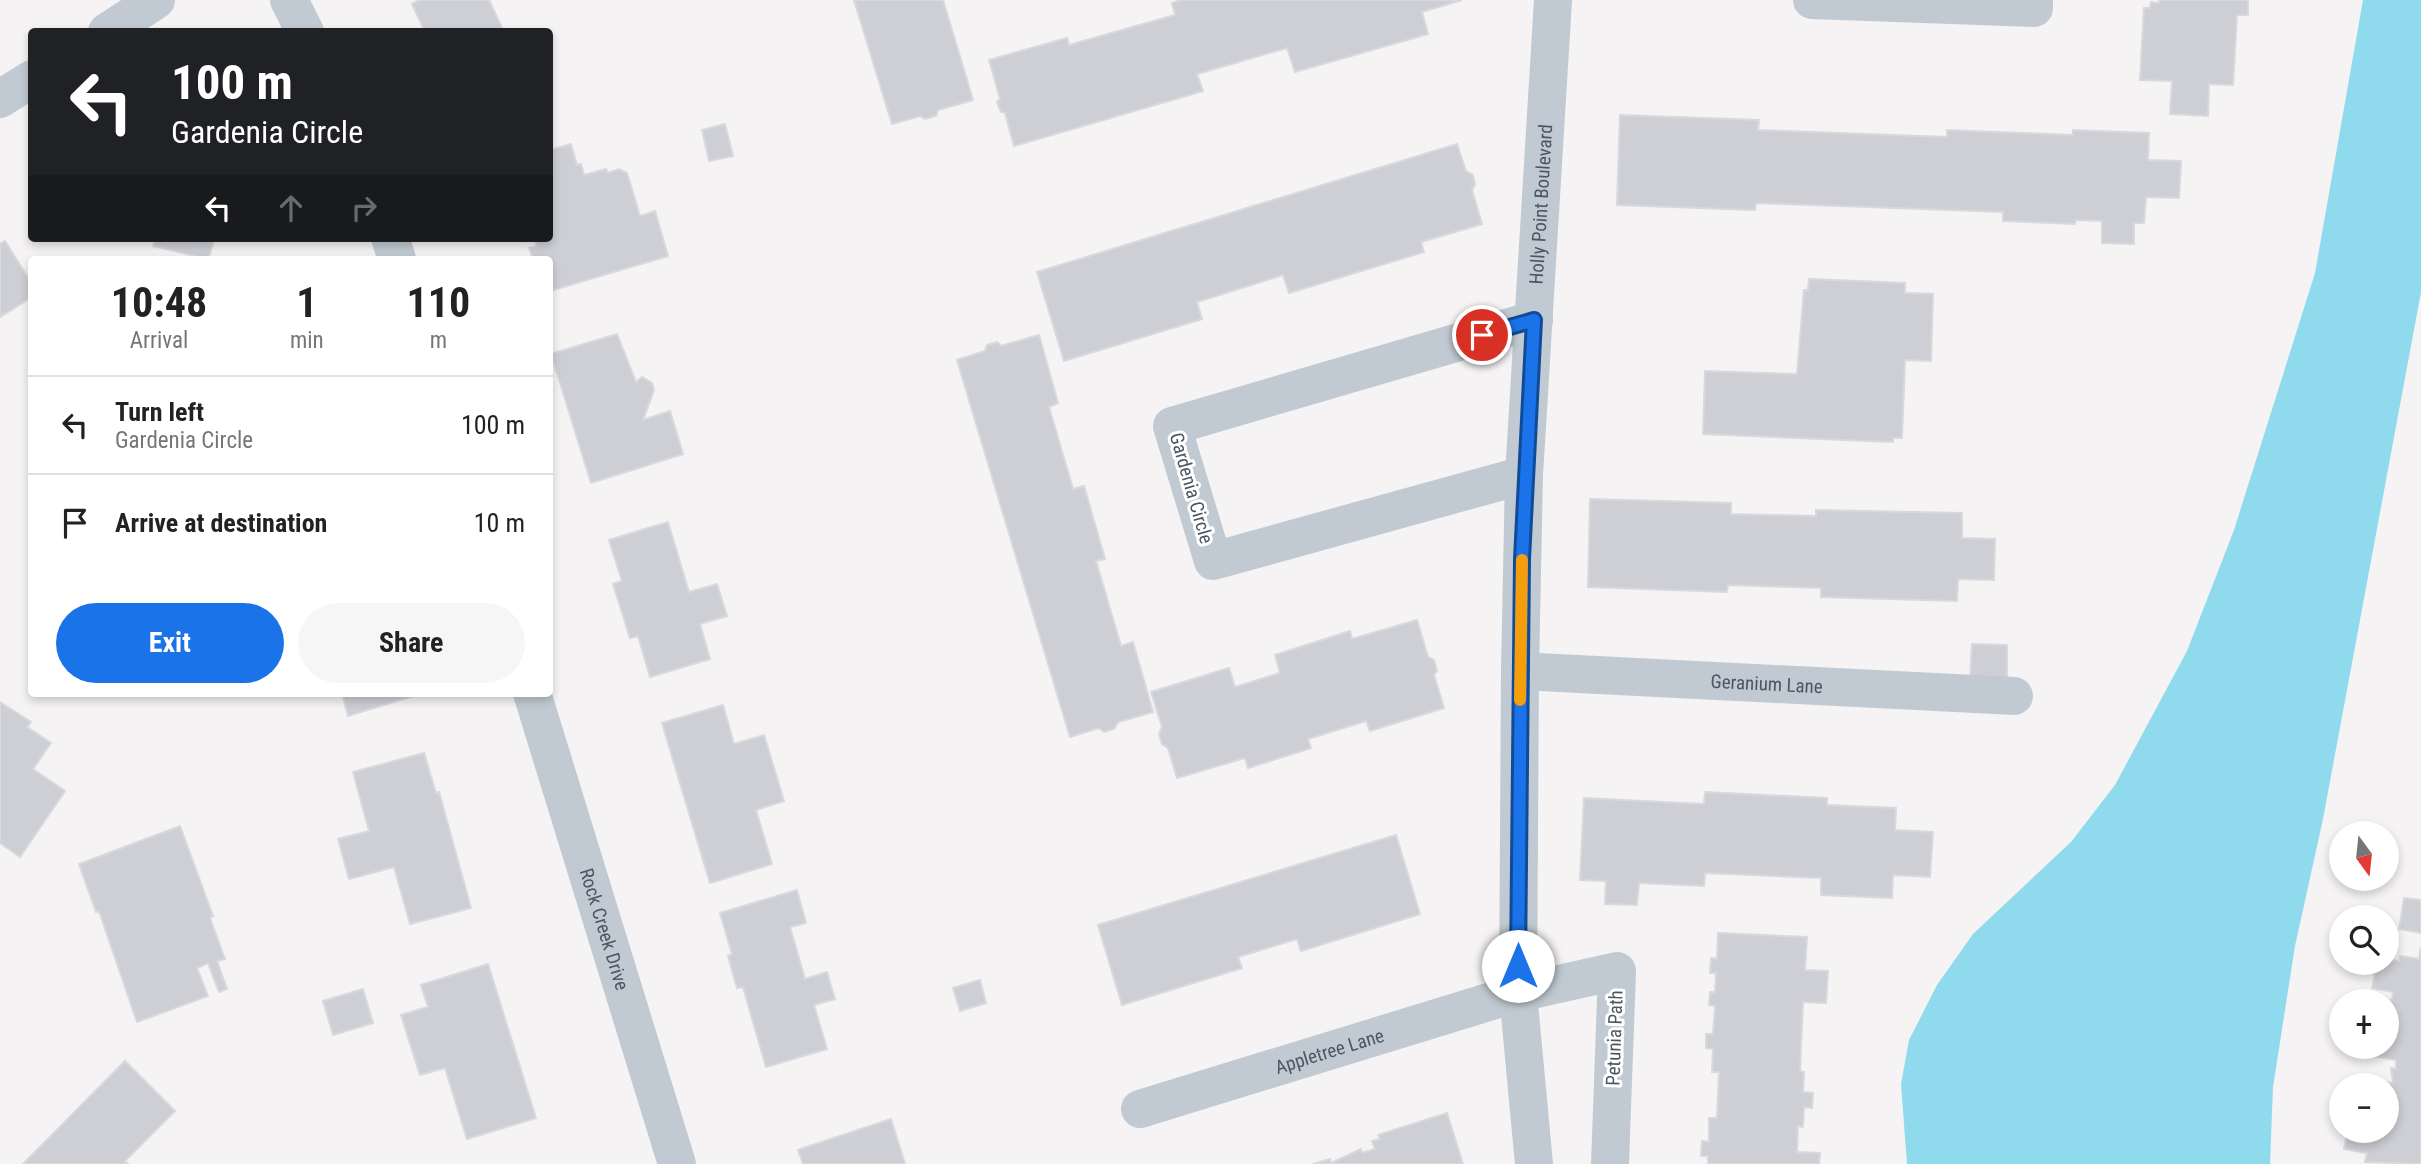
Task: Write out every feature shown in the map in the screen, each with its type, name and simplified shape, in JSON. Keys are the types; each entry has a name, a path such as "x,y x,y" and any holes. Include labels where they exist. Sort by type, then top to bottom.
{"street":[{"path":"113,28 156,0"},
{"path":"289,0 302,28"},
{"name":"Holly Point Boulevard","path":"1534,1164 1518,993 1520,671 1524,475 1553,0"},
{"path":"1812,0 2034,8 2034,0"},
{"path":"0,99 28,82"},
{"name":"Gardenia Circle","path":"1524,475 1213,561 1172,426 1534,320"},
{"name":"Geranium Lane","path":"1520,671 2014,696"},
{"name":"Rock Creek Drive","path":"533,697 677,1164"},
{"name":"Petunia Path","path":"1518,993 1617,971 1610,1164"},
{"name":"Appletree Lane","path":"1140,1109 1518,993"}],"water":[{"path":"2363,0 2421,0 2421,292 2323,819 2295,946 2273,1087 2270,1164 1907,1164 1901,1084 1909,1040 1937,985 1973,934 2071,842 2115,785 2187,651 2234,530 2315,273"}],"building":[{"path":"419,0 489,0 502,28 423,28 412,4"},
{"path":"854,0 943,0 973,100 938,110 936,116 925,119 920,116 892,124"},
{"path":"1181,0 1462,0 1422,12 1428,34 1295,72 1287,48 1197,74 1203,91 1014,146 1005,113 1001,112 997,102 1000,99 989,60 1067,38 1069,45 1175,15 1172,3"},
{"path":"2159,0 2248,0 2248,15 2237,15 2233,85 2209,84 2208,116 2170,114 2172,81 2140,80 2144,8 2150,8 2151,2 2159,3"},
{"path":"1620,115 1759,120 1758,130 1947,137 1947,130 2073,135 2073,130 2149,133 2148,160 2181,161 2179,198 2146,197 2144,223 2134,223 2134,244 2102,243 2102,221 2075,220 2075,224 2003,221 2003,212 1756,203 1755,210 1617,205"},
{"path":"725,124 733,156 709,161 702,130"},
{"path":"571,144 577,165 581,164 584,175 606,169 608,173 619,169 627,173 640,216 655,211 668,256 553,290 553,256 532,256 529,248 537,246 536,242 553,242 553,149"},
{"path":"1457,144 1466,171 1473,175 1475,185 1472,190 1482,224 1421,242 1424,252 1289,293 1283,275 1197,302 1202,319 1064,361 1037,272"},
{"path":"5,241 28,278 28,300 0,317 0,244"},
{"path":"154,242 214,242 209,256 195,256 153,246"},
{"path":"1809,279 1905,283 1905,293 1933,294 1931,361 1905,360 1902,438 1893,438 1893,442 1703,434 1705,371 1797,374 1804,290 1808,290"},
{"path":"617,334 636,382 642,377 652,383 654,390 643,420 670,411 683,454 591,483 553,353"},
{"path":"1039,335 1058,403 1049,407 1073,489 1084,486 1105,559 1096,561 1121,646 1133,642 1153,712 1118,722 1114,729 1104,732 1099,728 1070,737 957,360 985,351 987,345 997,342 1001,346"},
{"path":"1590,499 1731,503 1731,514 1816,516 1816,510 1962,513 1962,538 1995,539 1994,580 1958,579 1957,601 1821,597 1821,588 1728,585 1727,592 1588,587"},
{"path":"668,522 689,592 717,584 727,616 700,624 710,659 650,677 638,636 630,638 613,584 622,581 609,540"},
{"path":"1417,620 1428,657 1434,660 1437,671 1434,675 1444,708 1370,731 1366,721 1308,739 1311,748 1248,768 1245,758 1177,778 1168,748 1162,744 1159,734 1162,727 1151,692 1229,668 1235,687 1280,673 1275,655 1350,631 1352,639"},
{"path":"1972,644 2007,645 2007,681 1970,680"},
{"path":"343,697 410,697 348,716"},
{"path":"0,702 31,722 27,727 51,743 33,769 65,791 20,857 0,843"},
{"path":"723,705 734,744 764,735 784,801 756,810 772,864 710,883 662,723"},
{"path":"424,753 436,793 439,792 471,908 410,924 394,867 349,879 338,839 369,831 353,772"},
{"path":"1705,792 1827,798 1827,805 1896,808 1895,830 1933,832 1930,877 1893,875 1892,898 1821,895 1821,878 1705,873 1704,886 1639,883 1637,905 1605,904 1606,881 1580,880 1584,798 1704,804"},
{"path":"180,826 213,916 210,918 225,959 217,961 227,989 219,992 208,963 197,968 208,996 137,1022 99,911 96,912 79,864"},
{"path":"1396,835 1420,914 1301,951 1297,939 1238,957 1242,968 1122,1005 1098,925"},
{"path":"797,890 806,923 790,927 805,979 827,972 835,999 814,1005 827,1049 766,1067 743,987 737,988 728,956 732,954 720,913"},
{"path":"2404,898 2421,900 2421,933 2399,929"},
{"path":"1718,933 1807,937 1805,970 1828,971 1826,1003 1803,1002 1800,1071 1804,1072 1803,1092 1813,1093 1812,1108 1804,1107 1803,1127 1798,1126 1797,1152 1820,1153 1819,1164 1708,1164 1708,1156 1701,1156 1702,1141 1709,1142 1709,1118 1717,1118 1719,1072 1712,1072 1713,1049 1706,1048 1706,1034 1713,1034 1715,1006 1709,1005 1710,992 1715,992 1716,973 1710,973 1711,958 1717,959"},
{"path":"2421,947 2421,1164 2365,1162 2367,1153 2344,1149 2345,1143 2399,1143 2399,1073 2392,1073 2391,1068 2396,1069 2396,1060 2390,1059 2399,1059 2399,989 2372,988 2374,975 2399,975 2400,956 2419,959"},
{"path":"488,964 536,1118 467,1139 445,1068 420,1075 401,1015 428,1007 421,985"},
{"path":"980,980 986,1003 960,1011 953,988"},
{"path":"363,989 373,1023 333,1035 323,1001"},
{"path":"125,1061 175,1111 125,1161 128,1164 23,1164"},
{"path":"1447,1113 1463,1164 1313,1164 1330,1159 1331,1163 1361,1149 1362,1153 1375,1149 1372,1141 1380,1139 1378,1135"},
{"path":"891,1119 905,1164 803,1164 798,1150"}],"slow traffic":[{"path":"1520,700 1522,560"}],"route":[{"path":"1482,335 1534,320 1524,475 1518,966"}]}
